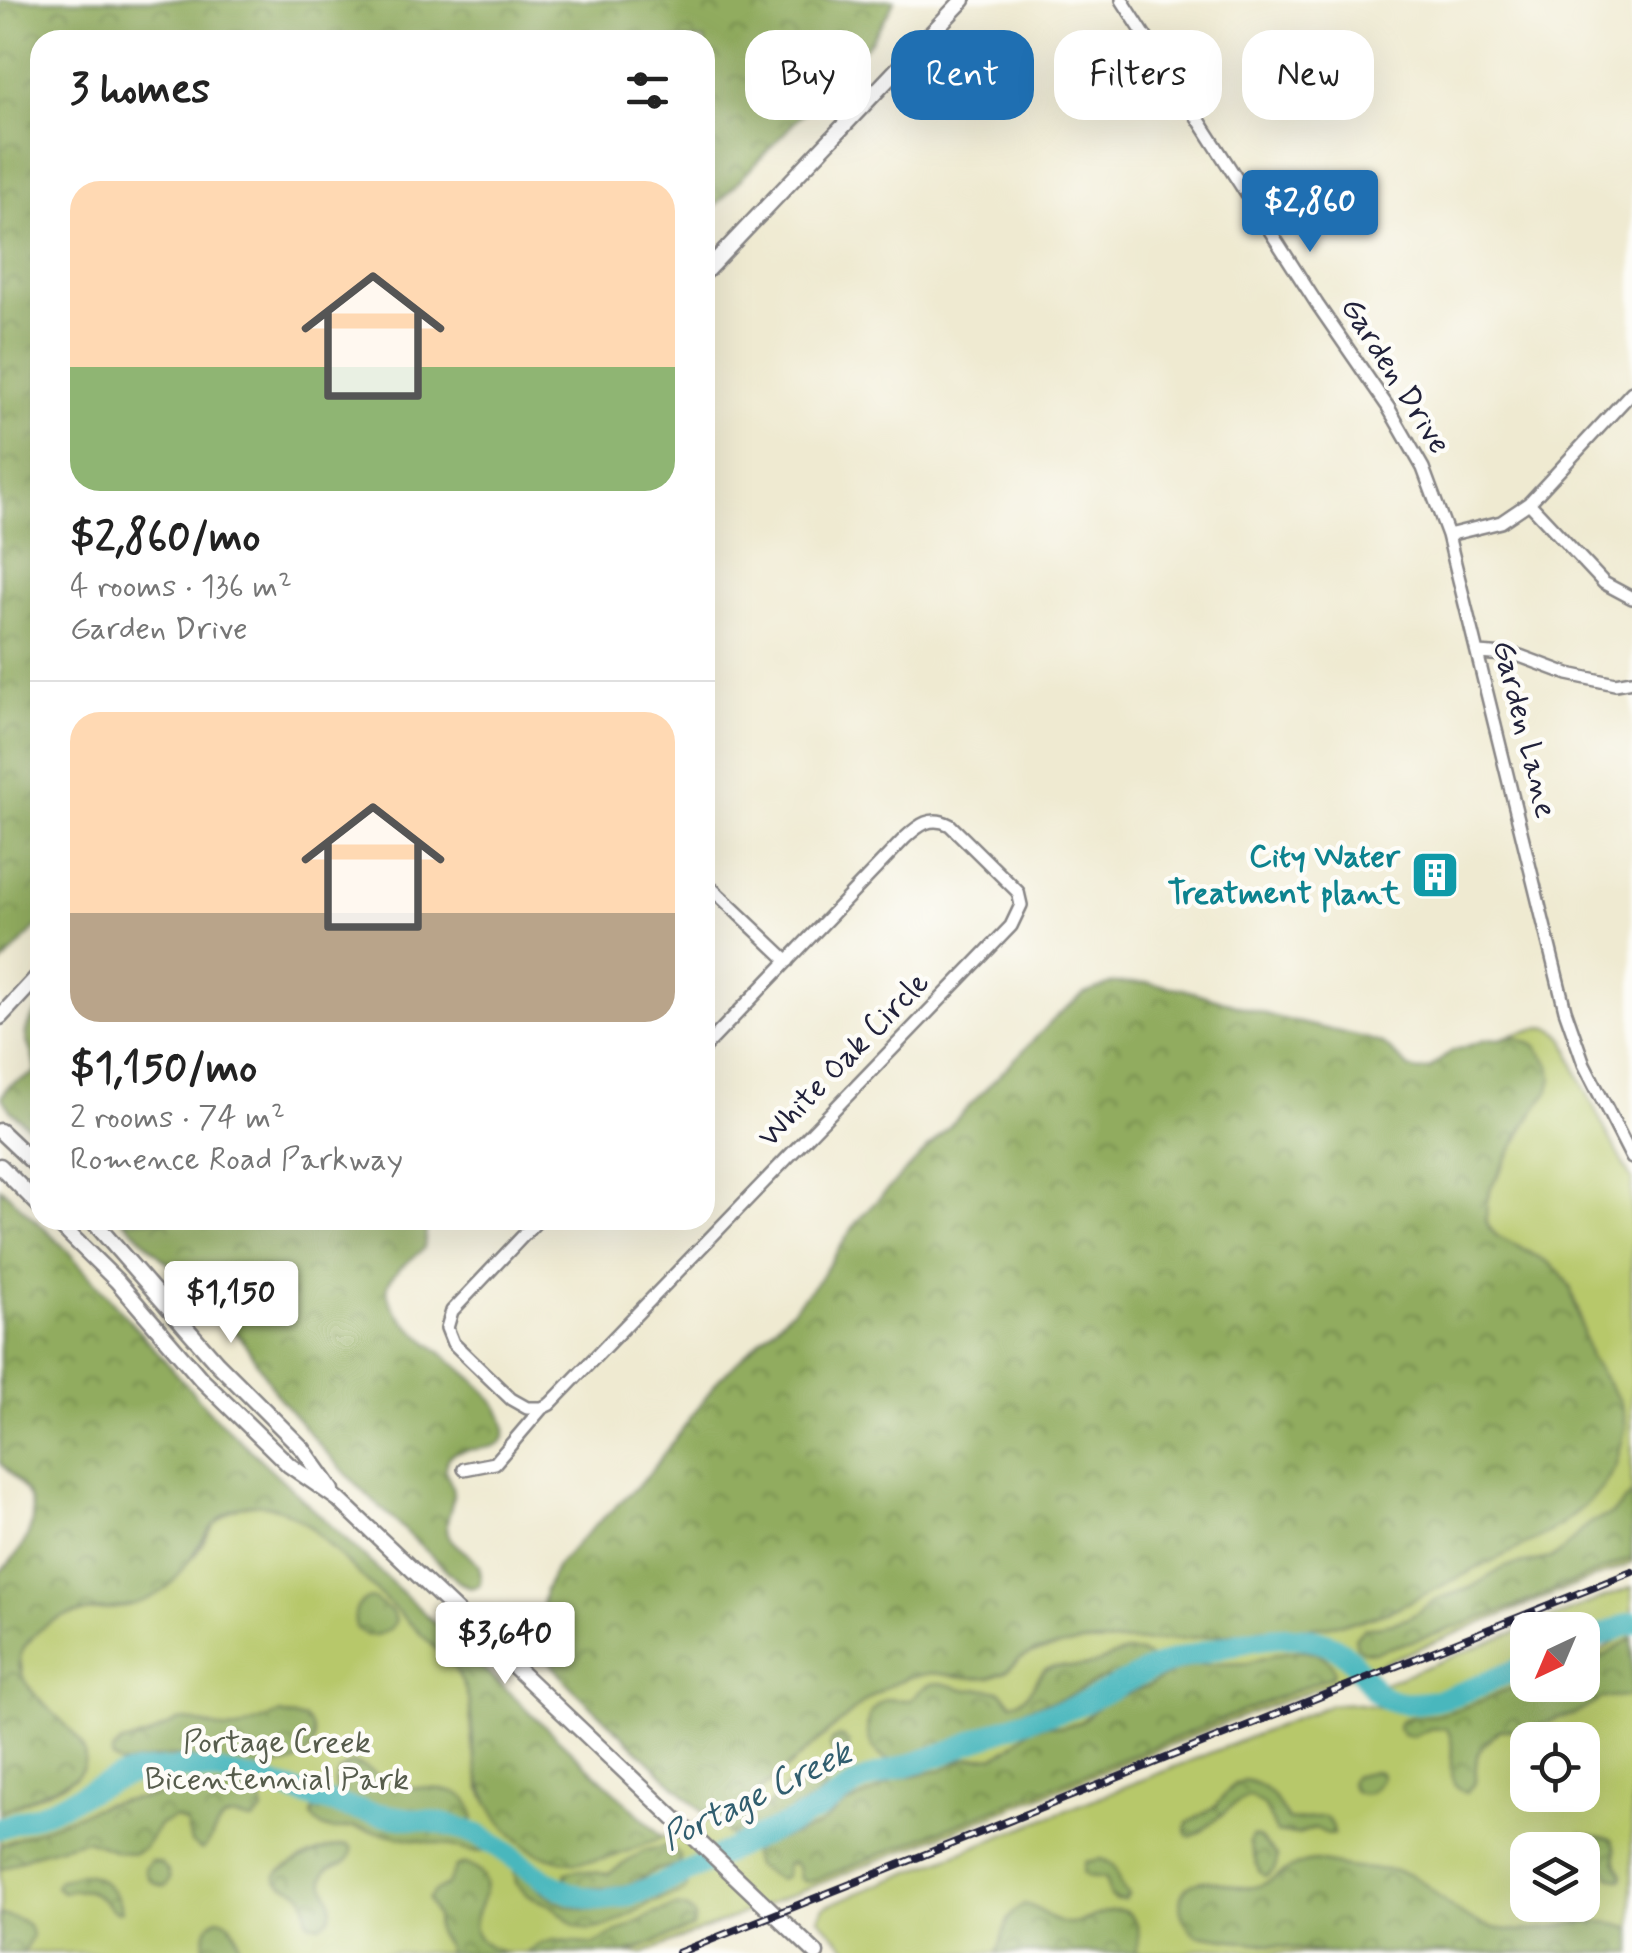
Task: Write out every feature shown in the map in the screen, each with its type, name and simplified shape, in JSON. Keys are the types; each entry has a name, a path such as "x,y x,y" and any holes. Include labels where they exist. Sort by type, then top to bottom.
{"street":[{"path":"715,261 962,0"},
{"name":"Garden Drive","path":"1122,0 1388,408 1423,468 1448,536"},
{"path":"1448,536 1501,522 1529,503 1632,392"},
{"path":"1529,503 1604,583 1632,598"},
{"name":"Garden Lane","path":"1448,536 1564,1010 1584,1064 1632,1158"},
{"path":"1478,652 1520,656 1568,674 1615,684 1632,681"},
{"name":"White Oak Circle","path":"464,1469 496,1463 542,1408 1016,919 1021,900 1014,886 950,825 929,821 913,831 788,961"},
{"path":"715,892 788,961 715,1037"},
{"path":"0,1016 30,984"},
{"path":"0,1130 30,1159"},
{"path":"0,1166 30,1196"},
{"path":"65,1230 118,1282 201,1380 289,1465 338,1498 816,1953"},
{"path":"101,1230 216,1363 303,1449 338,1498"},
{"path":"528,1230 452,1312 447,1328 454,1343 512,1399 527,1408 542,1408"}],"green space":[{"path":"0,0 894,0 871,40 871,30 745,30 745,120 796,120 715,206 715,30 30,30 30,934 0,966"},
{"path":"1113,983 1183,989 1279,1018 1366,1038 1385,1045 1409,1068 1419,1071 1429,1069 1452,1051 1485,1040 1515,1037 1536,1046 1550,1065 1549,1090 1491,1188 1486,1220 1497,1236 1548,1262 1570,1286 1590,1358 1620,1401 1624,1414 1626,1427 1615,1467 1603,1487 1561,1525 1392,1610 1362,1620 1152,1641 1081,1643 1038,1651 991,1677 932,1673 910,1677 865,1701 754,1796 711,1820 566,1682 551,1663 543,1643 540,1616 545,1590 557,1566 582,1538 647,1477 719,1379 820,1278 858,1220 1058,1015 1084,994"},
{"path":"30,1021 30,1050 26,1034"},
{"name":"Portage Creek Bicentennial Park","path":"1542,1027 1563,1037 1632,1180 1632,1563 644,1953 0,1953 0,1813 66,1783 82,1770 70,1730 23,1678 20,1657 24,1647 41,1627 63,1615 124,1607 196,1554 215,1523 245,1504 281,1509 309,1526 451,1662 469,1695 472,1745 481,1790 498,1819 523,1843 612,1857 739,1807 865,1701 910,1677 1006,1671 1021,1658 1038,1651 1081,1643 1152,1641 1362,1620 1392,1610 1561,1525 1584,1506 1626,1427 1617,1398 1588,1352 1571,1295 1533,1254 1493,1233 1486,1216 1491,1188 1533,1112 1515,1037 1504,1037"},
{"path":"30,1076 30,1128 2,1098 11,1085"},
{"path":"0,1187 30,1215 30,1230 46,1230 64,1247 214,1416 663,1837 613,1856 582,1862 544,1855 512,1834 481,1785 469,1701 451,1663 309,1526 285,1512 260,1505 236,1508 225,1515 162,1591 134,1604 57,1619 27,1643 20,1658 22,1674 31,1690 83,1747 84,1762 76,1777 0,1813 0,1572 26,1540 32,1511 25,1490 0,1463"},
{"path":"133,1230 425,1230 424,1248 390,1280 390,1301 418,1334 480,1386 504,1422 505,1436 499,1444 464,1450 447,1459 446,1471 453,1493 448,1532 455,1544 477,1563 479,1586 470,1588 459,1582 356,1484 277,1395 248,1348 200,1289"},
{"path":"1632,1494 1632,1558 1436,1634 1375,1652 1357,1647 1355,1637 1364,1628 1409,1618 1435,1600 1470,1588 1505,1567 1559,1554 1583,1529 1612,1514"},
{"path":"1632,1587 1632,1614 1600,1630 1600,1612 1567,1612"},
{"path":"372,1598 392,1612 396,1620 384,1632 366,1635 356,1628 355,1613 359,1605"},
{"path":"1632,1630 1632,1953 1258,1953 1212,1948 1185,1953 852,1953 819,1918 824,1907 833,1903 1330,1705 1412,1711 1463,1702 1510,1683 1510,1702 1600,1702 1600,1652"},
{"path":"1510,1634 1510,1663 1454,1687 1398,1696 1381,1690 1384,1683"},
{"path":"1632,1638 1632,1694 1600,1700 1600,1659"},
{"path":"1303,1650 1326,1658 1334,1671 1332,1676 813,1881 800,1879 793,1862 787,1864 786,1876 780,1880 752,1860 752,1853 760,1846 817,1827 844,1805 895,1779 941,1770 963,1759 996,1756 1032,1728 1080,1722 1104,1702 1175,1671 1195,1665 1248,1663"},
{"path":"1128,1652 1150,1658 1149,1664 1135,1673 1102,1679 1062,1699 1033,1706 974,1734 890,1761 871,1744 869,1717 883,1701 911,1700 922,1689 941,1683 968,1690 1000,1691 1012,1703 1028,1694 1045,1669 1087,1666"},
{"path":"1510,1690 1510,1702 1596,1702 1574,1715 1547,1722 1510,1722 1510,1729 1499,1730 1478,1753 1475,1783 1465,1793 1452,1780 1452,1745 1446,1728 1430,1729 1413,1737 1398,1729 1399,1723 1407,1718 1471,1705"},
{"path":"279,1714 305,1719 313,1731 313,1743 307,1754 290,1764 250,1772 183,1757 166,1756 120,1765 112,1758 112,1752 122,1743 147,1737 177,1721 227,1730"},
{"path":"838,1736 849,1743 846,1763 836,1759 830,1747"},
{"path":"351,1763 394,1784 455,1792 471,1806 474,1819 466,1824 380,1811 350,1802 338,1792 335,1781"},
{"path":"813,1769 824,1776 826,1784 815,1799 746,1834 735,1837 726,1833 729,1819 768,1807 796,1777"},
{"path":"1374,1771 1382,1776 1374,1788 1363,1794 1354,1791 1350,1783 1353,1776"},
{"path":"1244,1780 1265,1789 1288,1820 1325,1817 1334,1834 1315,1828 1298,1834 1277,1833 1264,1805 1249,1796 1190,1837 1188,1823 1216,1806 1233,1785"},
{"path":"203,1788 252,1795 262,1801 263,1812 253,1821 234,1817 224,1820 202,1850 191,1843 186,1823 175,1818 159,1825 144,1848 132,1854 86,1840 34,1854 0,1870 0,1845 105,1804"},
{"path":"321,1806 376,1822 460,1836 486,1850 469,1851 355,1828 329,1829 312,1817 313,1811"},
{"path":"1252,1836 1277,1856 1276,1868 1269,1875 1259,1871 1249,1842"},
{"path":"1600,1837 1612,1839 1615,1846 1622,1875 1621,1880 1610,1877 1600,1859"},
{"path":"347,1845 352,1849 350,1856 344,1863 330,1867 324,1876 332,1909 330,1917 320,1925 313,1924 307,1919 301,1894 276,1879 276,1875 309,1855"},
{"path":"666,1846 680,1856 679,1865 656,1870 631,1884 581,1888 565,1878 566,1873 576,1870 608,1874 644,1851"},
{"path":"1100,1859 1115,1868 1128,1895 1125,1900 1110,1896 1105,1878 1083,1872 1085,1862"},
{"path":"151,1861 167,1870 170,1879 165,1886 147,1875 145,1868"},
{"path":"1316,1861 1409,1874 1459,1912 1494,1928 1518,1931 1614,1923 1632,1928 1632,1953 1327,1953 1197,1935 1181,1913 1182,1896 1193,1884 1210,1881 1251,1887 1299,1864"},
{"path":"466,1864 481,1874 486,1885 475,1921 476,1932 485,1943 506,1953 447,1953 437,1932 428,1899 447,1885 456,1867"},
{"path":"514,1868 520,1869 549,1897 582,1909 615,1906 680,1882 687,1887 609,1926 589,1930 527,1895 516,1883"},
{"path":"81,1874 95,1877 107,1886 121,1911 116,1912 91,1892 63,1892 56,1887 58,1881"},
{"path":"1024,1904 1068,1924 1112,1910 1129,1913 1138,1929 1135,1953 997,1953 1009,1919"},
{"path":"674,1907 691,1912 695,1918 693,1927 628,1953 526,1953 555,1940 592,1945"},
{"path":"0,1915 16,1918 29,1927 32,1937 23,1953 0,1953"},
{"path":"218,1918 235,1931 239,1953 202,1953 207,1928"}],"waterway":[{"name":"Portage Creek","path":"1600,1636 1632,1623"},
{"name":"Portage Creek","path":"0,1828 122,1777 151,1770 211,1771 357,1810 464,1829 494,1844 556,1887 591,1899 610,1899 680,1875 813,1812 867,1779 943,1754 1023,1721 1068,1709 1173,1661 1229,1646 1274,1638 1318,1640 1337,1648 1353,1662 1378,1694 1402,1703 1450,1696 1510,1672"}],"railway":[{"path":"678,1953 1632,1572"}],"place":[{"name":"City Water Treatment plant","path":"1435,875"}]}
